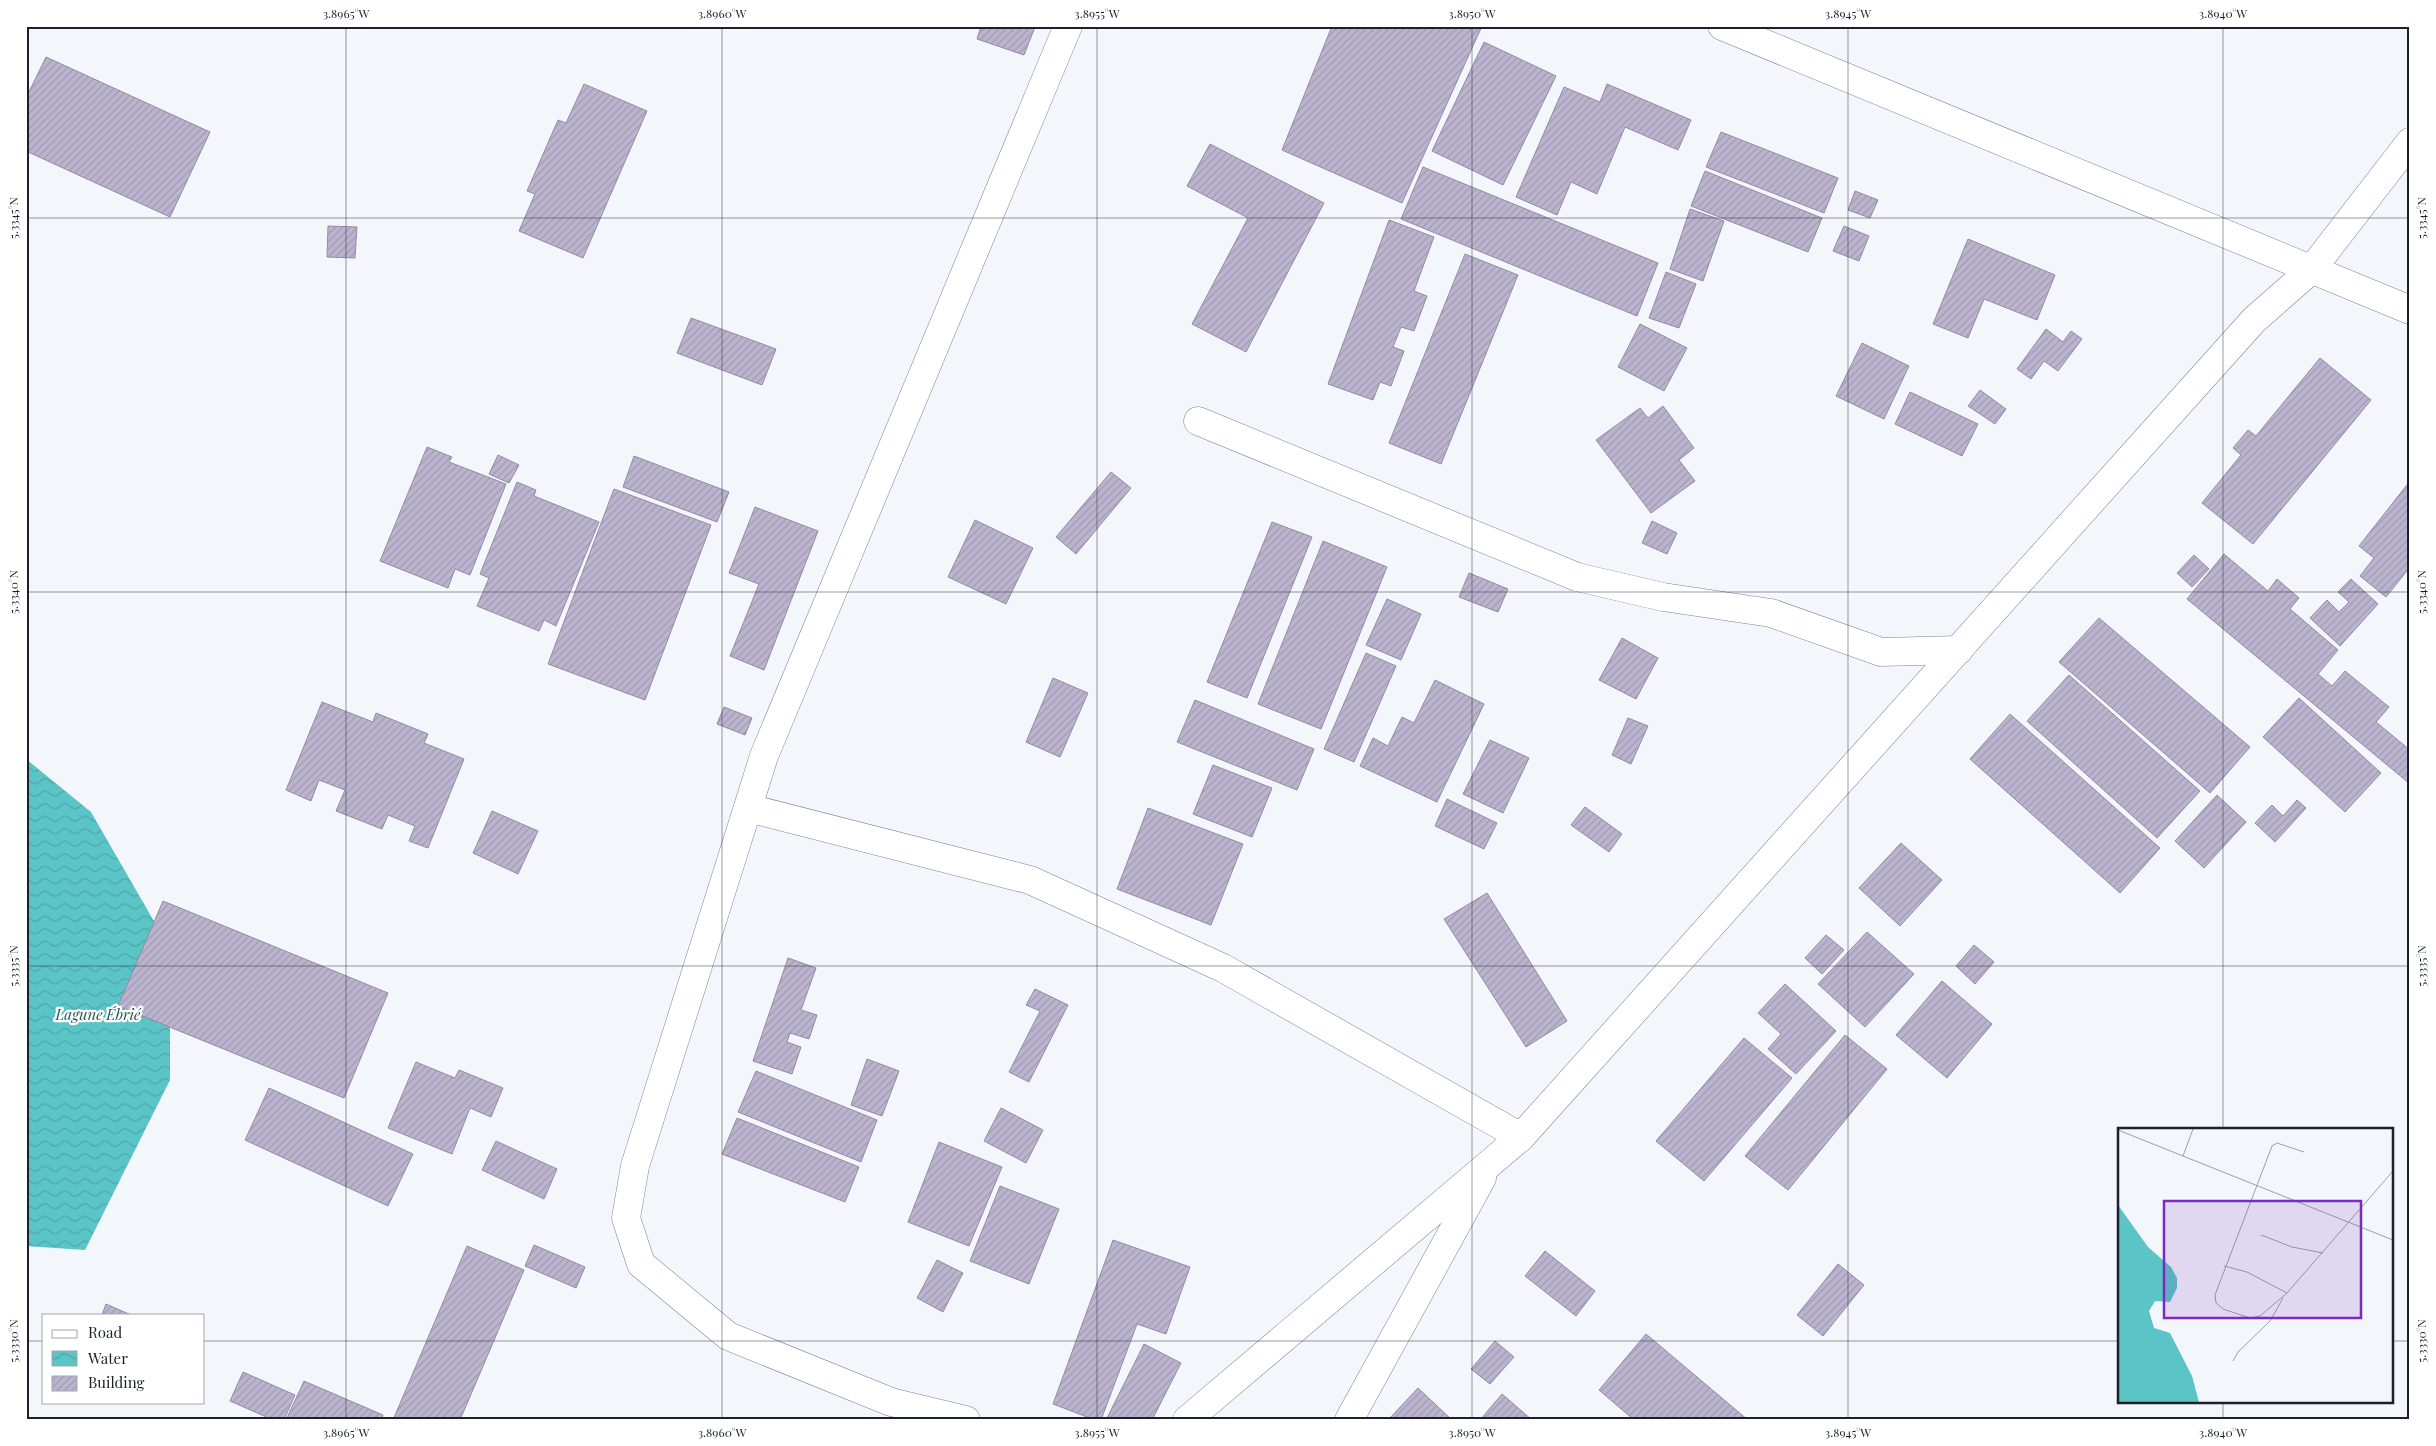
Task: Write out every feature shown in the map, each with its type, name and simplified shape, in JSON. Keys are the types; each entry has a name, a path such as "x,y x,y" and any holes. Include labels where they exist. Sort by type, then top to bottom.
{"street":[{"path":"966,1420 891,1402 728,1336 641,1264 626,1218 635,1166 764,756 1068,26"},
{"path":"1722,26 2410,310"},
{"path":"1187,1420 1521,1137 2254,320 2312,269 2410,142"},
{"path":"1198,421 1577,577 1663,597 1771,613 1880,652 1959,650"},
{"path":"748,808 1030,880 1223,968 1521,1137"},
{"path":"1349,1420 1490,1163"}],"water":[{"name":"Lagune Ébrié","path":"26,759 91,812 170,949 170,1080 85,1250 26,1246"}],"building":[{"path":"981,26 1035,27 1024,55 977,39"},
{"path":"1332,26 1482,26 1402,203 1282,150"},
{"path":"1484,42 1556,76 1503,185 1432,151"},
{"path":"46,57 210,132 170,217 26,151 26,98"},
{"path":"584,84 647,111 583,258 519,231 535,194 527,191 558,120 566,123"},
{"path":"1607,84 1691,120 1678,150 1625,127 1597,194 1571,182 1557,215 1516,197 1564,87 1600,102"},
{"path":"1721,132 1838,178 1824,213 1706,167"},
{"path":"1210,144 1324,203 1246,352 1192,324 1248,218 1187,186"},
{"path":"1423,167 1658,263 1637,316 1401,219"},
{"path":"1705,171 1822,218 1808,252 1691,206"},
{"path":"1855,191 1878,200 1870,218 1848,210"},
{"path":"1690,209 1724,221 1703,281 1670,269"},
{"path":"1389,220 1434,237 1414,291 1427,296 1414,331 1401,327 1393,347 1404,351 1391,386 1380,382 1373,400 1328,384"},
{"path":"328,226 357,227 355,258 327,257"},
{"path":"1844,226 1869,236 1859,261 1833,251"},
{"path":"1968,239 2055,275 2037,320 1984,299 1968,338 1933,324"},
{"path":"1465,254 1518,275 1441,464 1389,443"},
{"path":"1666,272 1696,284 1679,328 1649,318"},
{"path":"691,318 776,349 762,385 677,353"},
{"path":"1640,324 1687,348 1664,391 1618,367"},
{"path":"2046,329 2063,342 2071,331 2082,339 2058,371 2044,361 2031,379 2017,369"},
{"path":"1862,343 1909,366 1884,419 1836,396"},
{"path":"2320,358 2371,400 2253,544 2202,503 2241,455 2233,448 2248,430 2256,436"},
{"path":"1980,390 2006,409 1995,424 1968,406"},
{"path":"1910,392 1978,424 1962,456 1895,424"},
{"path":"1663,406 1694,448 1679,460 1695,481 1651,513 1596,440 1640,408 1648,418"},
{"path":"427,447 452,457 449,462 506,484 470,575 455,569 448,588 380,561"},
{"path":"498,455 519,465 509,483 489,474"},
{"path":"634,456 729,492 717,522 623,487"},
{"path":"1111,472 1131,488 1076,554 1056,537"},
{"path":"2410,481 2410,567 2386,597 2360,576 2374,558 2359,546"},
{"path":"517,482 536,490 534,496 599,522 556,626 544,620 539,631 477,606 489,578 480,574"},
{"path":"614,489 711,525 645,700 548,664"},
{"path":"755,507 818,531 764,670 730,656 759,584 729,573"},
{"path":"975,520 1033,548 1006,604 948,577"},
{"path":"1652,521 1677,533 1667,554 1642,543"},
{"path":"1272,522 1312,537 1247,698 1207,682"},
{"path":"1323,541 1387,567 1321,729 1258,704"},
{"path":"2224,554 2268,591 2277,579 2299,598 2290,609 2338,650 2318,674 2332,686 2345,671 2389,707 2376,722 2410,750 2410,784 2187,599"},
{"path":"2194,555 2209,569 2192,587 2177,573"},
{"path":"1469,573 1508,589 1498,612 1459,597"},
{"path":"2351,579 2378,604 2340,646 2310,618 2327,600 2339,612 2349,602 2338,592"},
{"path":"1387,599 1421,614 1401,660 1366,645"},
{"path":"2099,618 2250,747 2210,793 2059,662"},
{"path":"1622,638 1658,658 1636,699 1599,680"},
{"path":"1366,653 1396,666 1354,762 1324,749"},
{"path":"2069,675 2200,791 2157,838 2027,721"},
{"path":"1053,678 1088,693 1060,757 1026,742"},
{"path":"1435,680 1484,704 1437,802 1360,766 1373,738 1388,746 1402,717 1414,723"},
{"path":"2299,698 2381,773 2345,812 2263,737"},
{"path":"1195,700 1314,749 1297,790 1177,742"},
{"path":"322,702 373,722 376,713 428,734 424,743 464,759 428,848 409,841 415,826 388,815 382,829 336,811 345,790 319,780 311,801 286,790"},
{"path":"724,707 752,718 745,735 717,724"},
{"path":"2010,714 2160,848 2120,893 1970,759"},
{"path":"1628,718 1648,726 1631,764 1612,755"},
{"path":"1490,740 1529,758 1503,813 1463,794"},
{"path":"1213,765 1272,788 1252,837 1193,814"},
{"path":"2217,795 2246,822 2204,868 2175,841"},
{"path":"1447,799 1497,823 1484,849 1435,826"},
{"path":"2297,800 2306,808 2275,842 2255,823 2272,805 2283,816"},
{"path":"1585,807 1622,834 1609,852 1571,825"},
{"path":"1148,808 1243,844 1211,925 1117,889"},
{"path":"492,811 538,831 518,874 473,853"},
{"path":"1901,843 1942,880 1900,926 1859,888"},
{"path":"1487,893 1567,1021 1526,1047 1444,919"},
{"path":"163,901 388,993 344,1098 118,1006"},
{"path":"1867,932 1914,974 1865,1027 1818,984"},
{"path":"1826,935 1844,950 1822,974 1805,958"},
{"path":"1974,945 1994,962 1975,984 1956,966"},
{"path":"788,958 816,968 801,1010 817,1015 809,1039 790,1033 787,1042 801,1047 792,1074 753,1061"},
{"path":"1942,981 1992,1024 1947,1078 1896,1035"},
{"path":"1785,984 1836,1031 1796,1074 1768,1049 1781,1034 1758,1013"},
{"path":"1035,989 1068,1005 1029,1082 1009,1072 1040,1011 1026,1005"},
{"path":"1845,1035 1887,1069 1788,1190 1745,1156"},
{"path":"1744,1038 1792,1078 1704,1181 1656,1141"},
{"path":"867,1059 899,1071 882,1116 851,1105"},
{"path":"416,1062 455,1078 459,1070 503,1088 491,1117 470,1108 452,1154 388,1128"},
{"path":"756,1071 877,1120 861,1162 738,1112"},
{"path":"269,1088 413,1154 388,1206 245,1140"},
{"path":"1001,1108 1043,1130 1026,1163 984,1141"},
{"path":"737,1118 859,1167 845,1202 722,1154"},
{"path":"496,1141 557,1169 544,1199 482,1170"},
{"path":"939,1142 1002,1167 969,1246 908,1222"},
{"path":"1000,1186 1059,1209 1029,1284 970,1261"},
{"path":"1113,1240 1190,1267 1166,1334 1137,1324 1101,1420 1095,1420 1053,1404"},
{"path":"534,1245 585,1267 576,1288 525,1266"},
{"path":"467,1246 524,1270 460,1420 393,1420"},
{"path":"1545,1251 1595,1291 1576,1316 1525,1276"},
{"path":"937,1260 963,1273 943,1312 917,1298"},
{"path":"1838,1264 1864,1285 1823,1336 1797,1315"},
{"path":"106,1304 129,1314 102,1314"},
{"path":"1646,1334 1748,1420 1634,1420 1599,1390"},
{"path":"1495,1341 1514,1357 1490,1384 1471,1369"},
{"path":"1144,1344 1181,1363 1152,1420 1106,1420"},
{"path":"243,1372 295,1395 284,1420 273,1420 230,1401"},
{"path":"304,1381 383,1415 381,1420 286,1420"},
{"path":"1418,1388 1452,1420 1388,1420"},
{"path":"1502,1394 1532,1420 1480,1420"}]}
